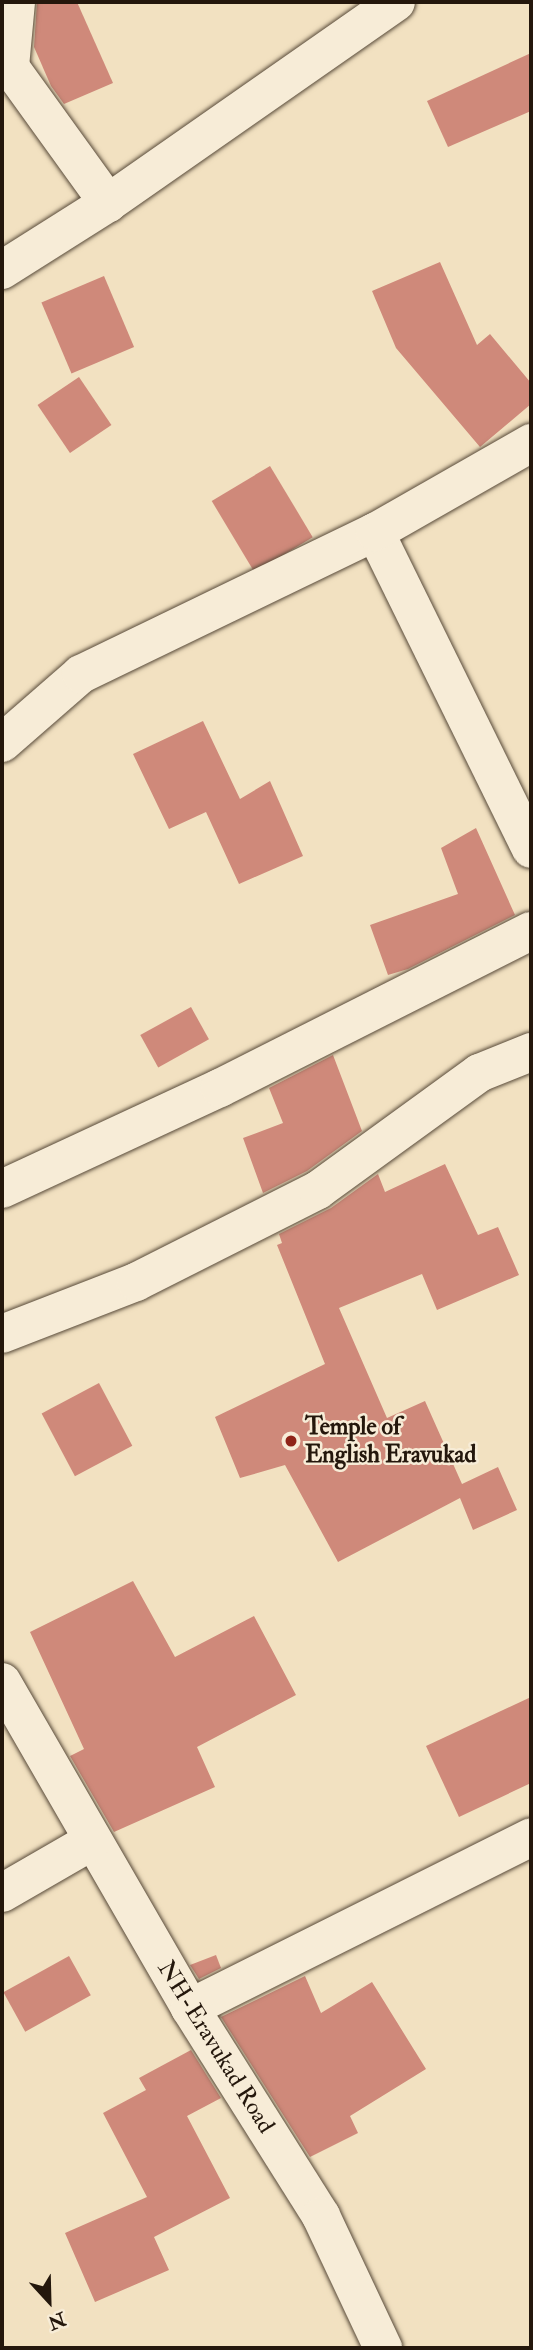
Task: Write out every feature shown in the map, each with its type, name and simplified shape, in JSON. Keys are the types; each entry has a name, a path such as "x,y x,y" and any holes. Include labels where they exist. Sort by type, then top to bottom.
{"street":[{"path":"16,2 10,67 108,203"},
{"path":"2,270 108,203 396,2"},
{"path":"2,743 81,674 375,532 531,443"},
{"path":"375,532 531,849"},
{"path":"2,1189 220,1088 531,931"},
{"path":"2,1334 136,1282 318,1190 479,1073 531,1052"},
{"name":"NH-Eravukad Road","path":"2,1682 190,2008 321,2216 383,2348"},
{"path":"190,2008 531,1837"},
{"path":"2,1893 92,1841"}],"building":[{"path":"37,2 77,2 113,83 64,104 51,86 34,47"},
{"path":"531,53 531,111 448,147 427,101"},
{"path":"440,262 477,345 490,334 531,383 531,404 480,447 396,348 372,291"},
{"path":"104,276 134,347 71,373 41,303"},
{"path":"79,377 111,425 70,453 38,405"},
{"path":"270,466 313,537 254,572 212,501"},
{"path":"203,721 240,799 270,781 303,856 239,884 206,812 169,829 133,754"},
{"path":"476,828 515,915 408,969 388,975 370,925 458,894 441,848"},
{"path":"191,1007 209,1039 158,1067 140,1035"},
{"path":"333,1055 362,1131 307,1171 263,1193 243,1138 283,1123 269,1088"},
{"path":"445,1164 478,1235 498,1227 519,1275 437,1310 422,1274 339,1308 387,1418 425,1401 462,1484 498,1467 517,1510 473,1530 460,1498 338,1562 285,1465 240,1478 215,1417 325,1364 277,1245 282,1243 279,1234 331,1208 378,1174 385,1192"},
{"path":"99,1383 132,1446 75,1476 42,1414"},
{"path":"133,1581 175,1657 254,1616 296,1695 197,1747 215,1787 114,1832 70,1756 84,1749 30,1632"},
{"path":"531,1697 531,1783 459,1817 426,1746"},
{"path":"216,1955 221,1968 199,1979 190,1965"},
{"path":"69,1956 91,1995 25,2032 3,1992"},
{"path":"305,1976 321,2013 372,1982 426,2069 350,2116 358,2133 310,2157 221,2017"},
{"path":"191,2050 221,2098 187,2116 230,2198 154,2237 169,2270 95,2302 65,2233 147,2197 103,2113 146,2090 139,2078"}],"place":[{"name":"Temple of English Eravukad","path":"291,1441"}]}
